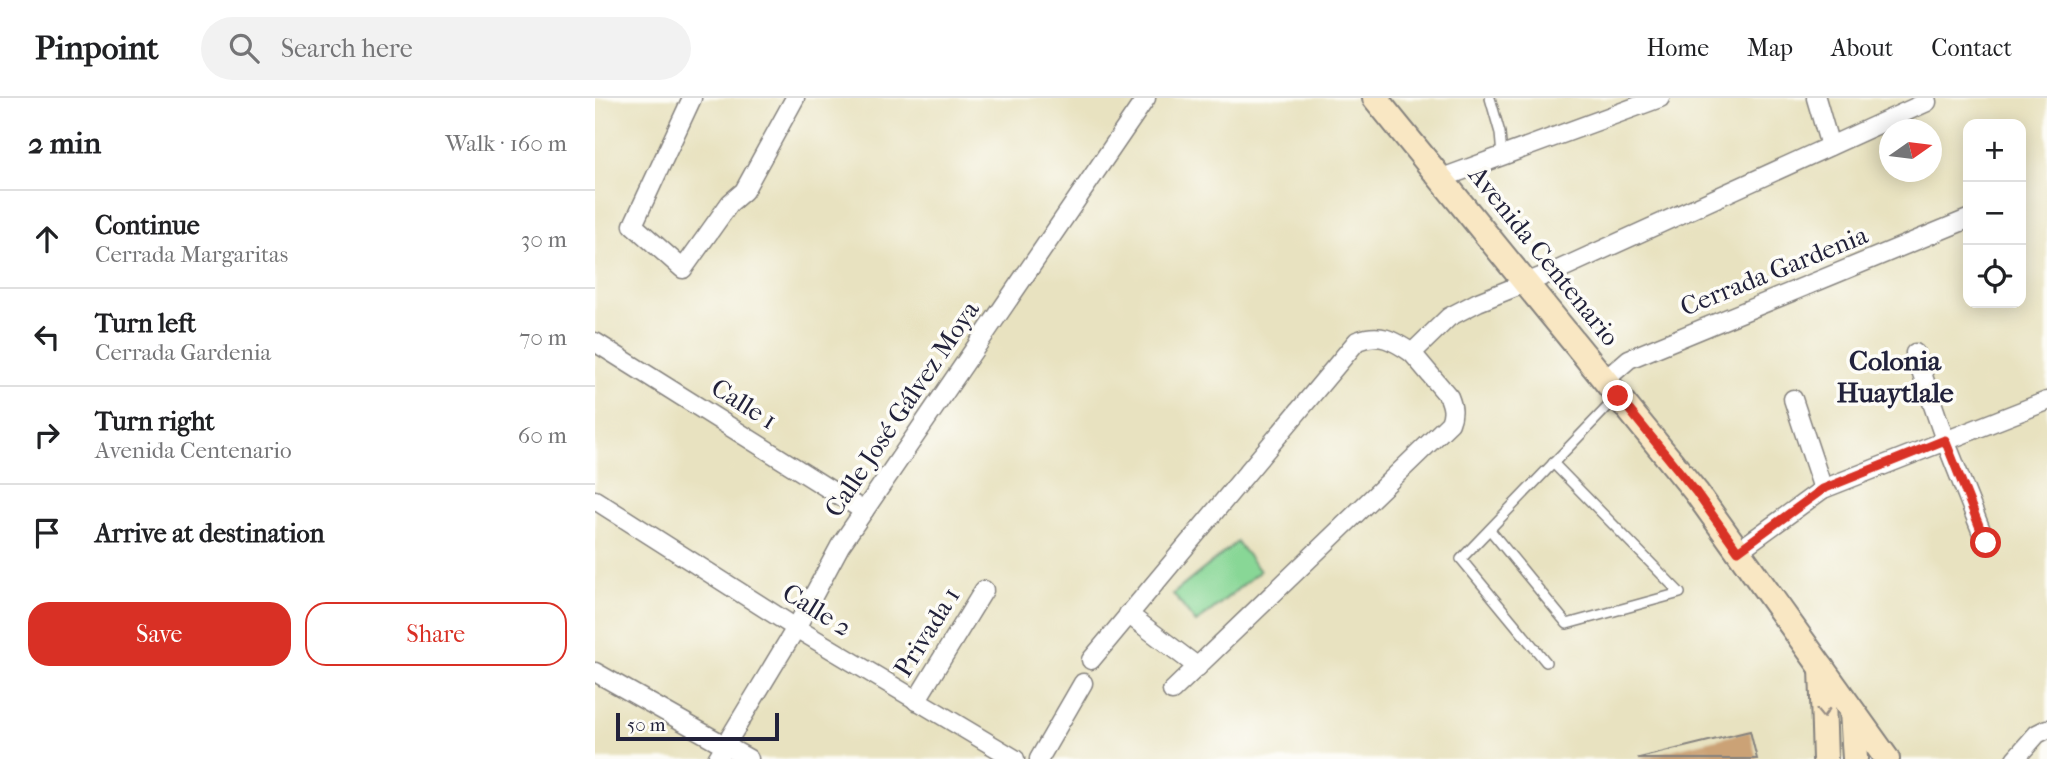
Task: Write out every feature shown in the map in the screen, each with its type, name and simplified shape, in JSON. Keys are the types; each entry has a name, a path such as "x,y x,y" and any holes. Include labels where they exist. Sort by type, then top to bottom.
{"main road":[{"name":"Avenida Centenario","path":"1375,98 1696,492 1887,759"},
{"path":"1822,667 1825,759"},
{"path":"1852,711 1855,759"}],"street":[{"path":"692,98 633,225 683,269 730,203 744,191 795,98"},
{"name":"Calle José Gálvez Moya","path":"721,752 796,628 840,546 1146,98"},
{"path":"1442,178 1660,98"},
{"path":"1816,98 1830,146"},
{"path":"1412,354 1449,317 1478,302 1528,283 1927,102 1926,98"},
{"name":"Cerrada Gardenia","path":"1612,387 1629,359 1963,221"},
{"path":"1091,660 1357,341 1369,336 1394,340 1412,354 1449,397 1453,405 1450,422 1172,691"},
{"name":"Calle 1","path":"595,342 865,511"},
{"path":"1916,353 1945,440 1986,543"},
{"path":"1793,399 1823,489"},
{"path":"1738,551 1823,489 2047,401"},
{"name":"Calle 2","path":"595,500 796,628 1015,759"},
{"name":"Privada 1","path":"916,701 984,590"},
{"path":"1128,614 1198,667"},
{"path":"595,672 721,752 749,759"},
{"path":"1039,759 1083,683"},
{"path":"2015,759 2037,734 2047,729"}],"lane":[{"path":"1490,98 1500,132 1502,156"},
{"path":"1546,662 1461,559 1552,463 1612,387"},
{"path":"1490,530 1567,624 1680,593 1552,463"}],"green space":[{"path":"1237,542 1260,571 1196,623 1173,594"}],"building":[{"path":"1750,731 1757,759 1639,758"}],"district":[{"name":"Colonia Huaytlale","path":"1895,376"}],"route":[{"path":"1618,396 1696,492 1738,551 1823,489 1945,440 1986,543"}]}
